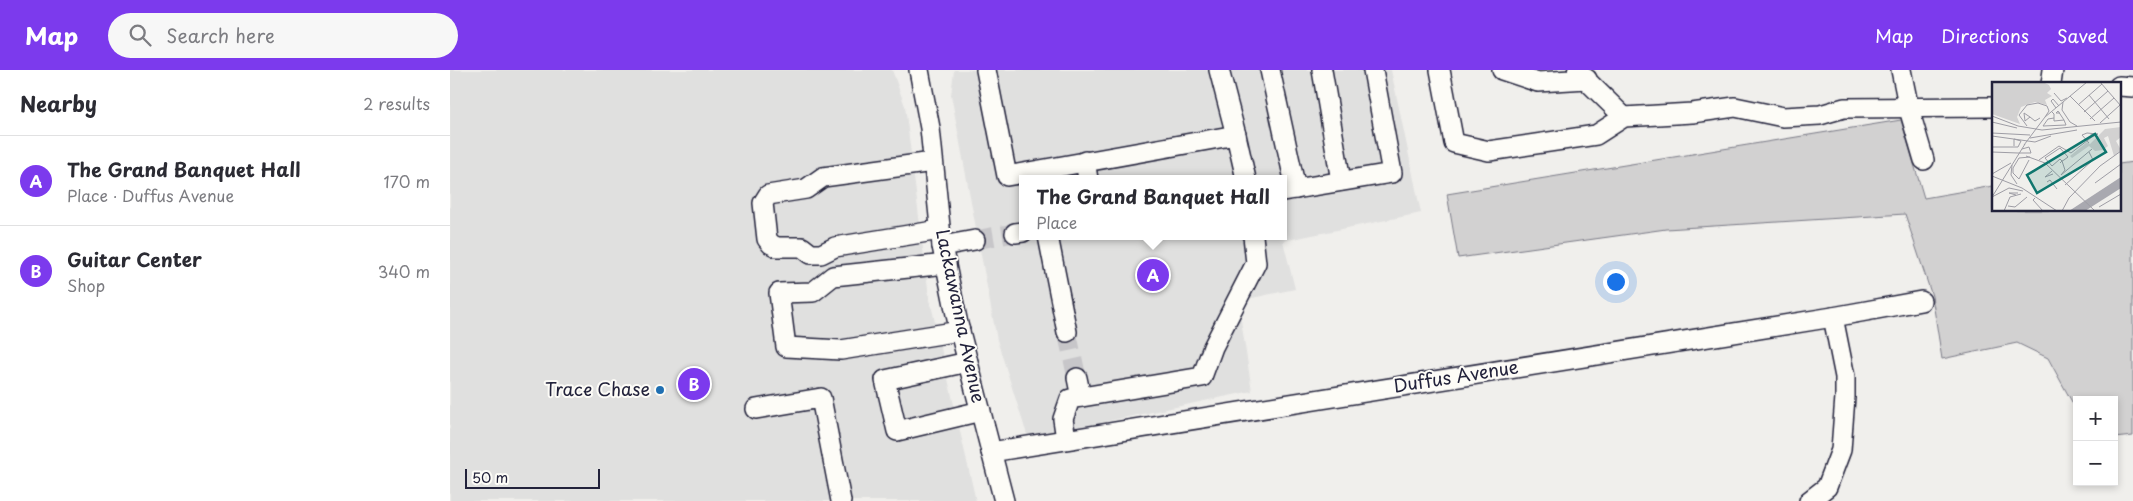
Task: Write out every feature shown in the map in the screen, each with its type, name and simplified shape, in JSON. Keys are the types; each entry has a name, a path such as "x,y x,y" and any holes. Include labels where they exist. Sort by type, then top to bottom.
{"street":[{"name":"Lackawanna Avenue","path":"919,70 930,128 943,246 960,331 1004,501"},
{"path":"986,70 1007,176 1019,175"},
{"path":"1219,70 1245,175"},
{"path":"1270,70 1287,175"},
{"path":"1322,70 1341,181"},
{"path":"1287,177 1289,190 1392,173 1373,70"},
{"path":"1440,70 1454,143 1489,152 1596,135 1624,117 1692,114 1735,107 1784,117 1820,114 1844,108 1992,107"},
{"path":"1502,70 1538,82 1582,75 1624,117"},
{"path":"1901,70 1909,109 1924,160"},
{"path":"2120,86 2133,86"},
{"path":"1020,175 1087,170 1236,135"},
{"path":"933,162 823,177 806,189 768,195 763,203 767,239 776,247 802,247 811,254 821,254 835,247 943,246"},
{"path":"960,331 841,350 786,347 779,293 813,292 833,276 943,246 974,240"},
{"path":"1049,240 1067,332"},
{"path":"1066,439 1063,419 1070,399 1202,378 1213,347 1256,263 1253,240"},
{"name":"Duffus Avenue","path":"991,452 1833,317 1921,301"},
{"path":"1809,501 1827,487 1841,450 1846,396 1833,317"},
{"path":"968,362 885,380 896,431 981,411"},
{"path":"1077,378 1081,397"},
{"path":"756,409 821,398 841,501"}],"shaded area":[{"path":"450,70 892,70 905,106 929,296 976,501 450,501"},
{"path":"954,70 1391,70 1421,213 1283,241 1295,289 1238,301 1252,391 1028,438 997,340 951,95"},
{"path":"1901,120 1924,198 1992,186 1992,211 2120,211 2120,164 2133,162 2133,436 2118,438 2118,396 2073,396 2073,404 2048,358 2017,343 1942,359 1932,296 1905,214 1666,229 1458,258 1447,194"}],"tunnel":[{"path":"975,240 1015,233"},
{"path":"1067,332 1077,378"}],"place":[{"name":"The Grand Banquet Hall","path":"1153,275"},
{"name":"Guitar Center","path":"694,384"},
{"name":"Trace Chase","path":"660,390"}]}
